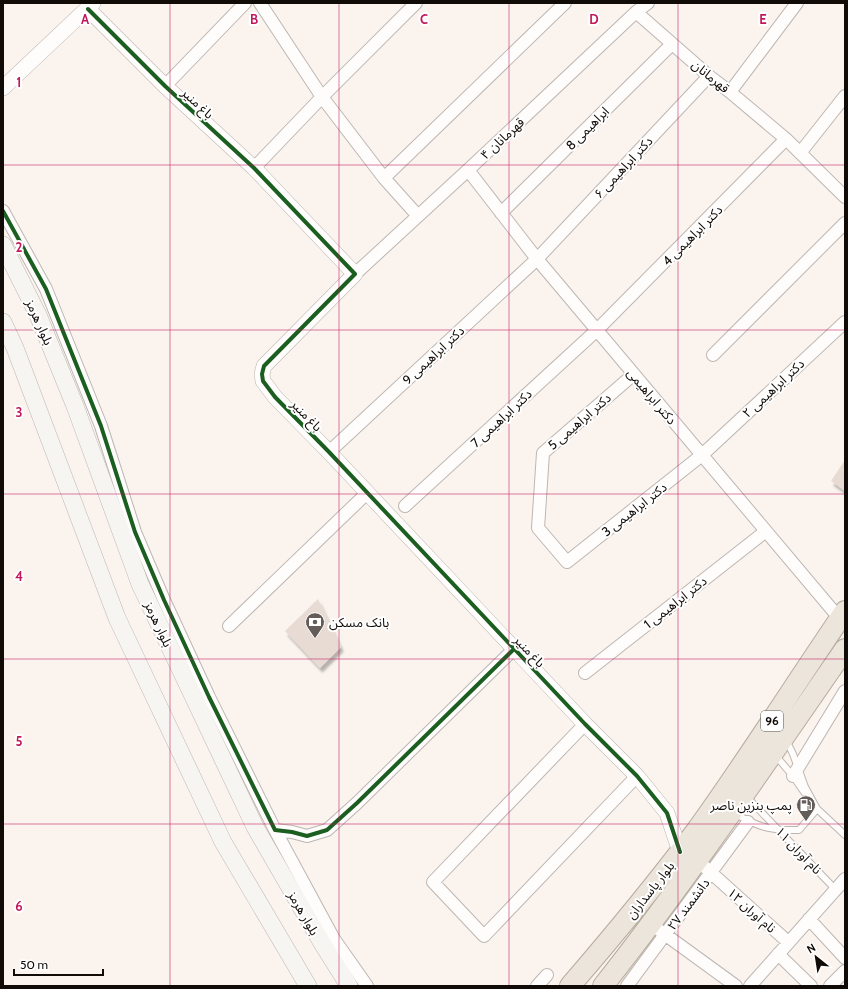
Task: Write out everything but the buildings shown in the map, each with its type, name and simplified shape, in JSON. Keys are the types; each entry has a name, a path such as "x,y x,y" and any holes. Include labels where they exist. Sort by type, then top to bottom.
{"highway":[{"name":"بلوار پاسداران","path":"570,986 622,926 680,852 744,762 842,615"},
{"name":"بلوار پاسداران","path":"603,986 658,930 705,867 740,817 745,795 845,649"}],"main road":[{"name":"بلوار هرمز","path":"3,245 38,315 75,406 140,584 255,827 322,943 350,986"},
{"path":"3,322 16,348 117,618 223,842 308,986"}],"street":[{"path":"165,86 245,3"},
{"path":"260,3 322,97 384,178 418,216"},
{"path":"254,168 322,97 416,3"},
{"path":"384,178 565,3"},
{"name":"قهرمانان ۴","path":"355,274 636,12 648,3"},
{"path":"730,92 797,3"},
{"path":"3,88 91,6"},
{"name":"باغ منیر","path":"91,6 165,86 254,168 355,274 264,366 262,374 264,381 275,397 368,493 585,724 637,776 667,813 680,852"},
{"name":"قهرمانان","path":"636,12 709,76 786,139 845,197"},
{"name":"ابراهیمی 8","path":"501,213 672,44"},
{"name":"دکتر ابراهیمی ۶","path":"537,259 709,76"},
{"path":"800,153 845,96"},
{"name":"دکتر ابراهیمی 4","path":"597,330 786,139"},
{"name":"دکتر ابراهیمی","path":"468,170 537,259 766,531 842,615"},
{"path":"3,211 46,289 101,426 135,532 164,600 209,697 275,830 334,939 367,986"},
{"path":"713,355 845,223"},
{"name":"دکتر ابراهیمی 9","path":"329,452 537,259"},
{"name":"دکتر ابراهیمی ۲","path":"702,455 845,322"},
{"name":"دکتر ابراهیمی 7","path":"405,506 597,330"},
{"name":"دکتر ابراهیمی 5","path":"567,562 538,528 543,453 634,374"},
{"name":"دکتر ابراهیمی 3","path":"567,562 702,455"},
{"path":"229,626 368,493"},
{"name":"دکتر ابراهیمی 1","path":"585,673 766,531"},
{"path":"275,830 307,836 327,830 357,803 514,649"},
{"path":"796,771 845,691"},
{"path":"585,724 433,882 484,936 637,776"},
{"name":"نام آوران ۱۲","path":"705,867 788,942"},
{"path":"750,986 845,879"},
{"path":"809,919 845,958"},
{"path":"658,930 736,986"},
{"name":"دانشمند ۲۷","path":"627,986 658,930"},
{"path":"778,954 810,986"},
{"path":"830,986 845,971"},
{"path":"537,986 547,975"}],"lane":[{"path":"785,737 796,771 817,809 845,835"},
{"path":"773,754 796,771 817,809"},
{"name":"نام آوران ۱۱","path":"745,795 835,889"},
{"path":"740,817 762,828 780,831 799,830 817,809"}],"cycle path":[{"path":"88,9 165,86 254,168 355,274 264,366 262,374 263,381 275,397 329,452 585,724 637,776 667,813 680,852"},
{"path":"3,211 46,289 101,426 135,532 164,600 209,697 275,830 307,836 327,830 357,803 514,649"}],"place":[{"name":"بانک مسکن","path":"315,639"},
{"name":"پمپ بنزین ناصر","path":"806,822"}]}
